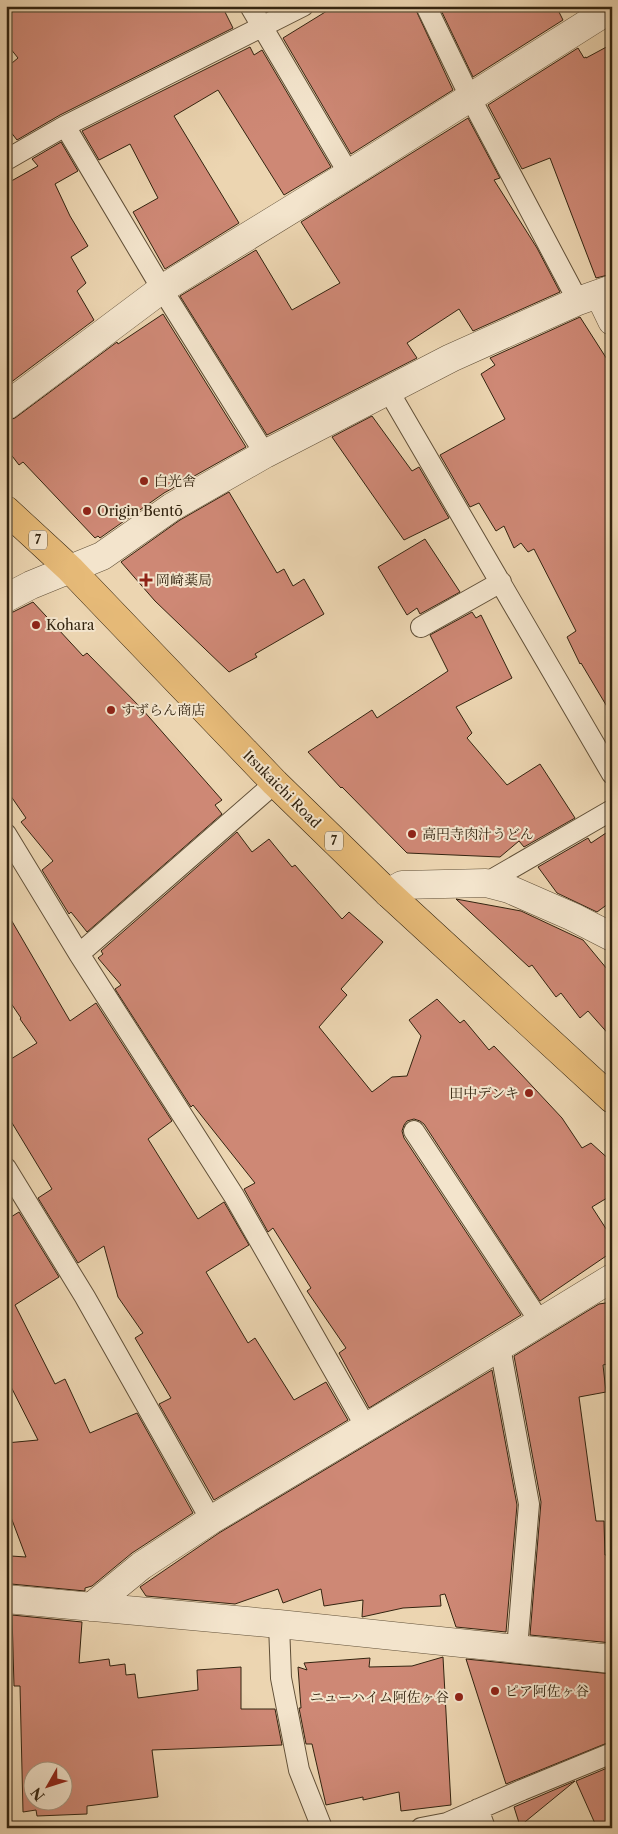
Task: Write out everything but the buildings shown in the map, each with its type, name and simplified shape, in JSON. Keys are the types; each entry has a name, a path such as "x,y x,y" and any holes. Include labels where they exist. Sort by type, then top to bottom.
{"main road":[{"name":"Itsukaichi Road","path":"6,510 70,569 275,783 388,893 612,1099"}],"street":[{"path":"6,406 162,289 349,174 612,8"},
{"path":"6,598 31,585 102,556 172,507 265,454 451,358 596,294 612,321"},
{"path":"388,893 402,885 486,883 510,889 572,916 612,937"},
{"path":"91,1607 141,1566 211,1520 612,1278"},
{"path":"6,1599 279,1624 612,1659"}],"lane":[{"path":"250,6 349,174"},
{"path":"6,160 65,126 303,6"},
{"path":"426,6 470,97 596,294"},
{"path":"65,126 162,289 265,454"},
{"path":"388,390 612,774"},
{"path":"421,627 501,582"},
{"path":"79,954 275,783"},
{"path":"486,883 612,810"},
{"path":"6,834 79,954 234,1196 366,1427"},
{"path":"414,1131 540,1322"},
{"path":"6,1168 85,1297 211,1520"},
{"path":"500,1347 530,1504 517,1649"},
{"path":"279,1624 281,1678 299,1770 322,1828"},
{"path":"420,1828 482,1819 612,1753"}],"place":[{"name":"白光舎","path":"144,481"},
{"name":"Origin Bentō","path":"87,511"},
{"name":"岡崎薬局","path":"146,580"},
{"name":"Kohara","path":"36,625"},
{"name":"すずらん商店","path":"111,710"},
{"name":"高円寺肉汁うどん","path":"412,834"},
{"name":"田中デンキ","path":"529,1093"},
{"name":"ピア阿佐ヶ谷","path":"495,1691"},
{"name":"ニューハイム阿佐ヶ谷","path":"459,1697"}]}
